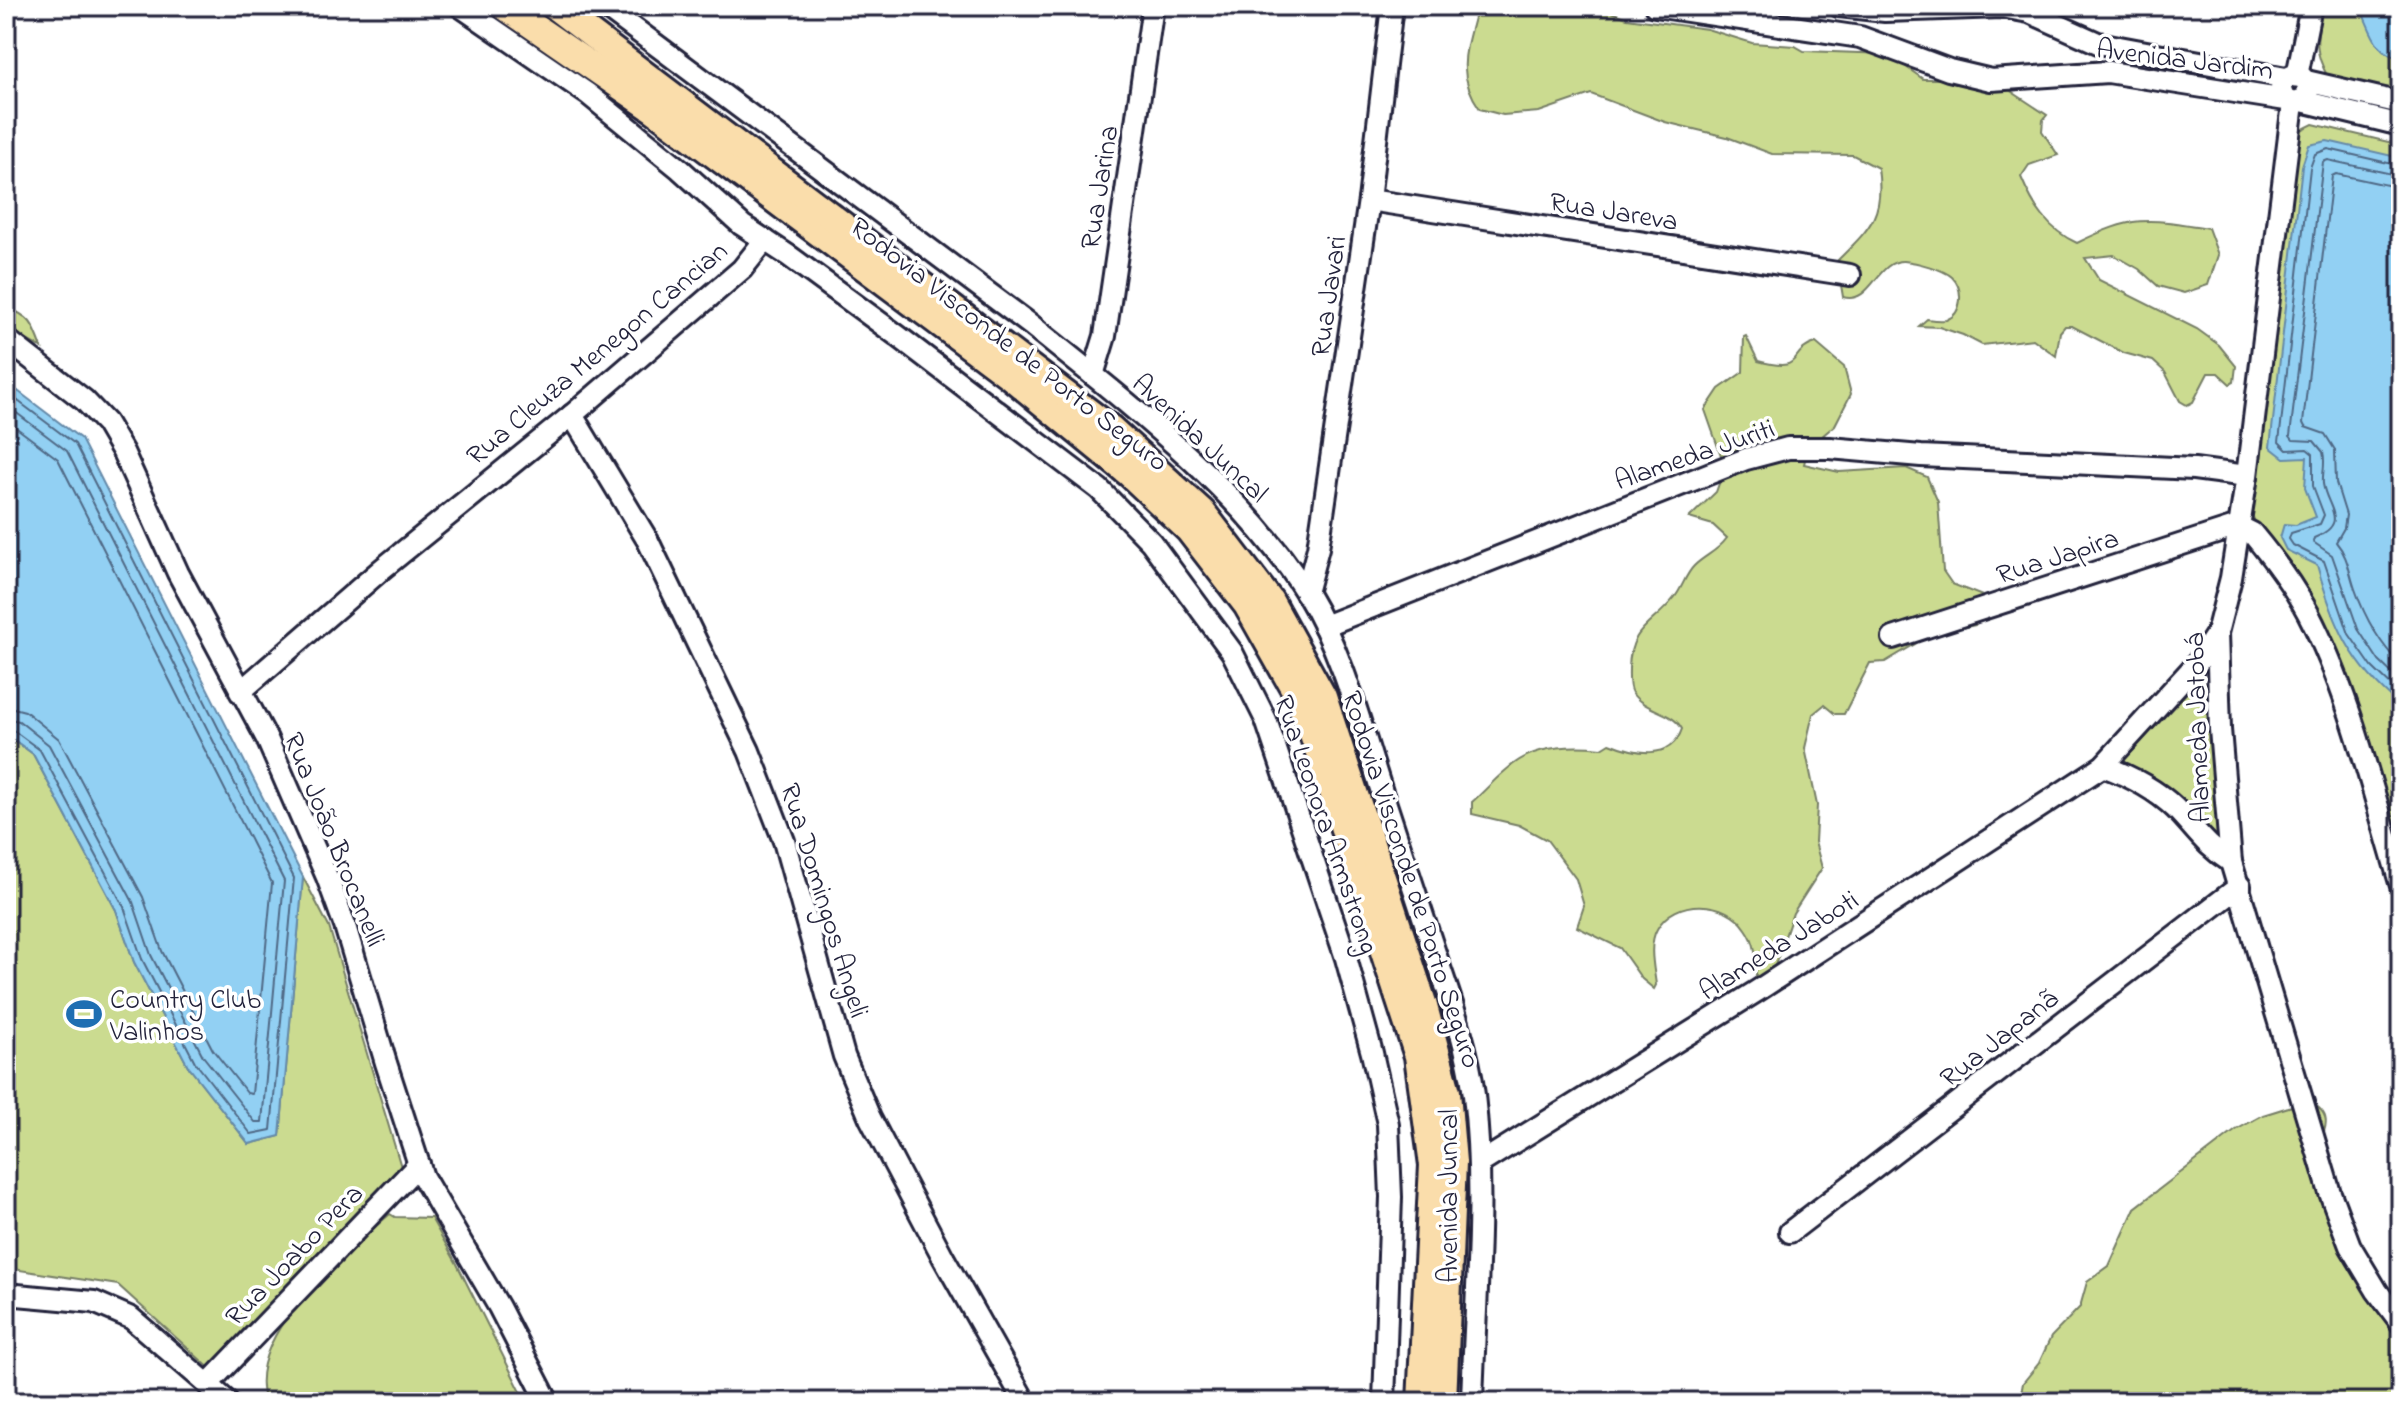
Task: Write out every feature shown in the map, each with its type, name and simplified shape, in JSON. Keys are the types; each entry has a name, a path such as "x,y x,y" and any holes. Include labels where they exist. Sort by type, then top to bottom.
{"main road":[{"name":"Rodovia Visconde de Porto Seguro","path":"504,6 655,110 1009,375 1130,474 1189,530 1247,605 1299,697 1418,1056 1433,1165 1421,1402"},
{"name":"Rodovia Visconde de Porto Seguro","path":"554,6 1111,429 1202,512 1270,601 1323,697 1419,989 1447,1092 1453,1162 1443,1402"}],"street":[{"name":"Rua Cleuza Menegon Cancian","path":"240,692 464,500 572,415 742,269 765,240 742,225 680,169 588,94 460,6"},
{"name":"Avenida Juncal","path":"604,6 1031,325 1093,375 1218,485 1260,531 1306,593 1324,626 1348,687 1461,1030 1474,1092 1479,1164 1472,1402"},
{"name":"Rua Jarina","path":"1093,375 1105,336 1153,6"},
{"name":"Rua Javari","path":"1306,593 1318,548 1369,200 1392,6"},
{"name":"Avenida Jardim","path":"1655,6 1860,37 1949,70 1991,80 2108,72 2401,103"},
{"name":"Avenida Jardim","path":"1839,6 1875,10 1974,6 2029,12 2098,43 2295,90 2401,125"},
{"name":"Alameda Jatobá","path":"2311,6 2295,90 2247,476 2231,578 2217,633 2220,729 2231,862 2330,1193 2350,1246 2401,1323"},
{"path":"1860,37 1860,19 1875,10 1888,28 1881,43"},
{"name":"Rua Jareva","path":"1369,200 1850,275"},
{"name":"Rua Leonora Armstrong","path":"765,240 898,336 1099,489 1151,542 1232,652 1266,720 1346,958 1388,1124 1391,1197 1384,1402"},
{"name":"Rua João Brocanelli","path":"6,339 84,400 106,423 123,452 178,573 267,739 289,787 345,926 423,1177 499,1307 548,1402"},
{"name":"Rua Domingos Angeli","path":"572,415 648,541 749,751 784,841 844,1056 870,1118 943,1257 1025,1402"},
{"name":"Alameda Juriti","path":"1324,626 1703,475 1788,448 2194,469 2247,476"},
{"path":"2238,526 2252,533 2261,544 2306,610 2323,644 2345,702 2401,886"},
{"name":"Rua Japira","path":"1893,638 2238,526"},
{"name":"Alameda Jaboti","path":"1479,1164 1757,991 2103,766 2199,661 2217,633"},
{"path":"2103,766 2152,789 2176,809 2212,850 2231,862"},
{"name":"Rua Japanã","path":"1790,1232 2240,886"},
{"name":"Rua Joabo Pera","path":"209,1383 419,1164"},
{"path":"6,1294 94,1302 131,1318 228,1402"}],"green space":[{"path":"1477,6 1595,6 1627,18 1707,29 1752,43 1795,46 1804,51 1888,54 1923,79 1956,79 2003,86 2047,115 2042,131 2058,155 2029,165 2021,177 2043,216 2067,238 2077,243 2113,227 2141,221 2208,228 2218,255 2208,285 2184,293 2158,286 2139,269 2114,255 2085,258 2099,280 2197,329 2219,345 2236,366 2234,382 2230,384 2218,373 2208,373 2193,402 2187,405 2180,401 2165,372 2153,361 2124,353 2072,326 2065,326 2060,332 2056,356 2033,339 1982,345 1939,327 1919,326 1927,319 1946,320 1952,317 1959,307 1960,294 1956,282 1948,274 1915,263 1895,263 1887,267 1861,295 1843,297 1837,261 1866,230 1877,211 1878,168 1853,155 1772,154 1727,137 1665,122 1591,94 1539,112 1503,115 1480,109 1472,96 1465,71"},
{"path":"2323,6 2401,6 2401,95 2328,77 2318,50"},
{"path":"2313,124 2401,145 2401,874 2343,674 2258,529 2249,508 2295,140 2301,130"},
{"path":"6,307 30,322 42,348 12,328"},
{"path":"1746,336 1758,361 1783,365 1790,363 1801,351 1816,343 1844,367 1851,394 1835,425 1808,448 1804,464 1839,472 1906,468 1927,477 1938,502 1943,571 1952,584 1985,597 1988,604 1975,625 1932,634 1885,662 1870,663 1844,714 1835,714 1824,705 1813,714 1805,748 1817,805 1815,842 1822,868 1793,913 1771,977 1763,981 1756,977 1752,940 1737,919 1714,907 1688,907 1675,911 1665,919 1654,935 1654,989 1642,979 1620,948 1577,927 1584,906 1576,879 1547,840 1519,825 1472,814 1472,802 1509,767 1534,753 1568,747 1602,748 1610,743 1630,750 1651,752 1669,747 1677,739 1682,729 1678,723 1644,704 1632,693 1630,654 1638,635 1674,598 1691,570 1727,538 1713,525 1689,518 1716,492 1725,467 1705,410 1719,389 1743,372"},
{"path":"2204,682 2211,686 2224,828 2210,837 2124,765 2125,759 2194,685"},
{"name":"Country Club Valinhos","path":"6,734 33,754 116,910 134,962 188,1066 249,1144 280,1136 303,877 329,927 401,1167 214,1372 118,1285 6,1268"},
{"path":"2308,1101 2317,1106 2325,1117 2325,1130 2315,1153 2349,1235 2401,1305 2401,1402 2023,1402 2023,1383 2039,1363 2051,1337 2080,1307 2087,1282 2109,1266 2135,1208 2236,1130 2263,1115"},
{"path":"390,1214 395,1217 431,1218 526,1402 265,1402 262,1376 268,1350 283,1323 325,1273"}],"water":[{"path":"2359,6 2401,6 2401,58 2384,51 2379,45"},
{"path":"2327,141 2401,158 2401,706 2369,675 2347,643 2330,607 2317,565 2286,550 2280,538 2284,524 2296,525 2316,517 2305,488 2307,457 2284,458 2270,447 2302,166 2309,145"},
{"path":"6,382 81,439 303,877 280,1136 249,1144 188,1066 134,962 116,910 33,754 6,734"}],"place":[{"name":"Country Club Valinhos","path":"84,1014"}]}
